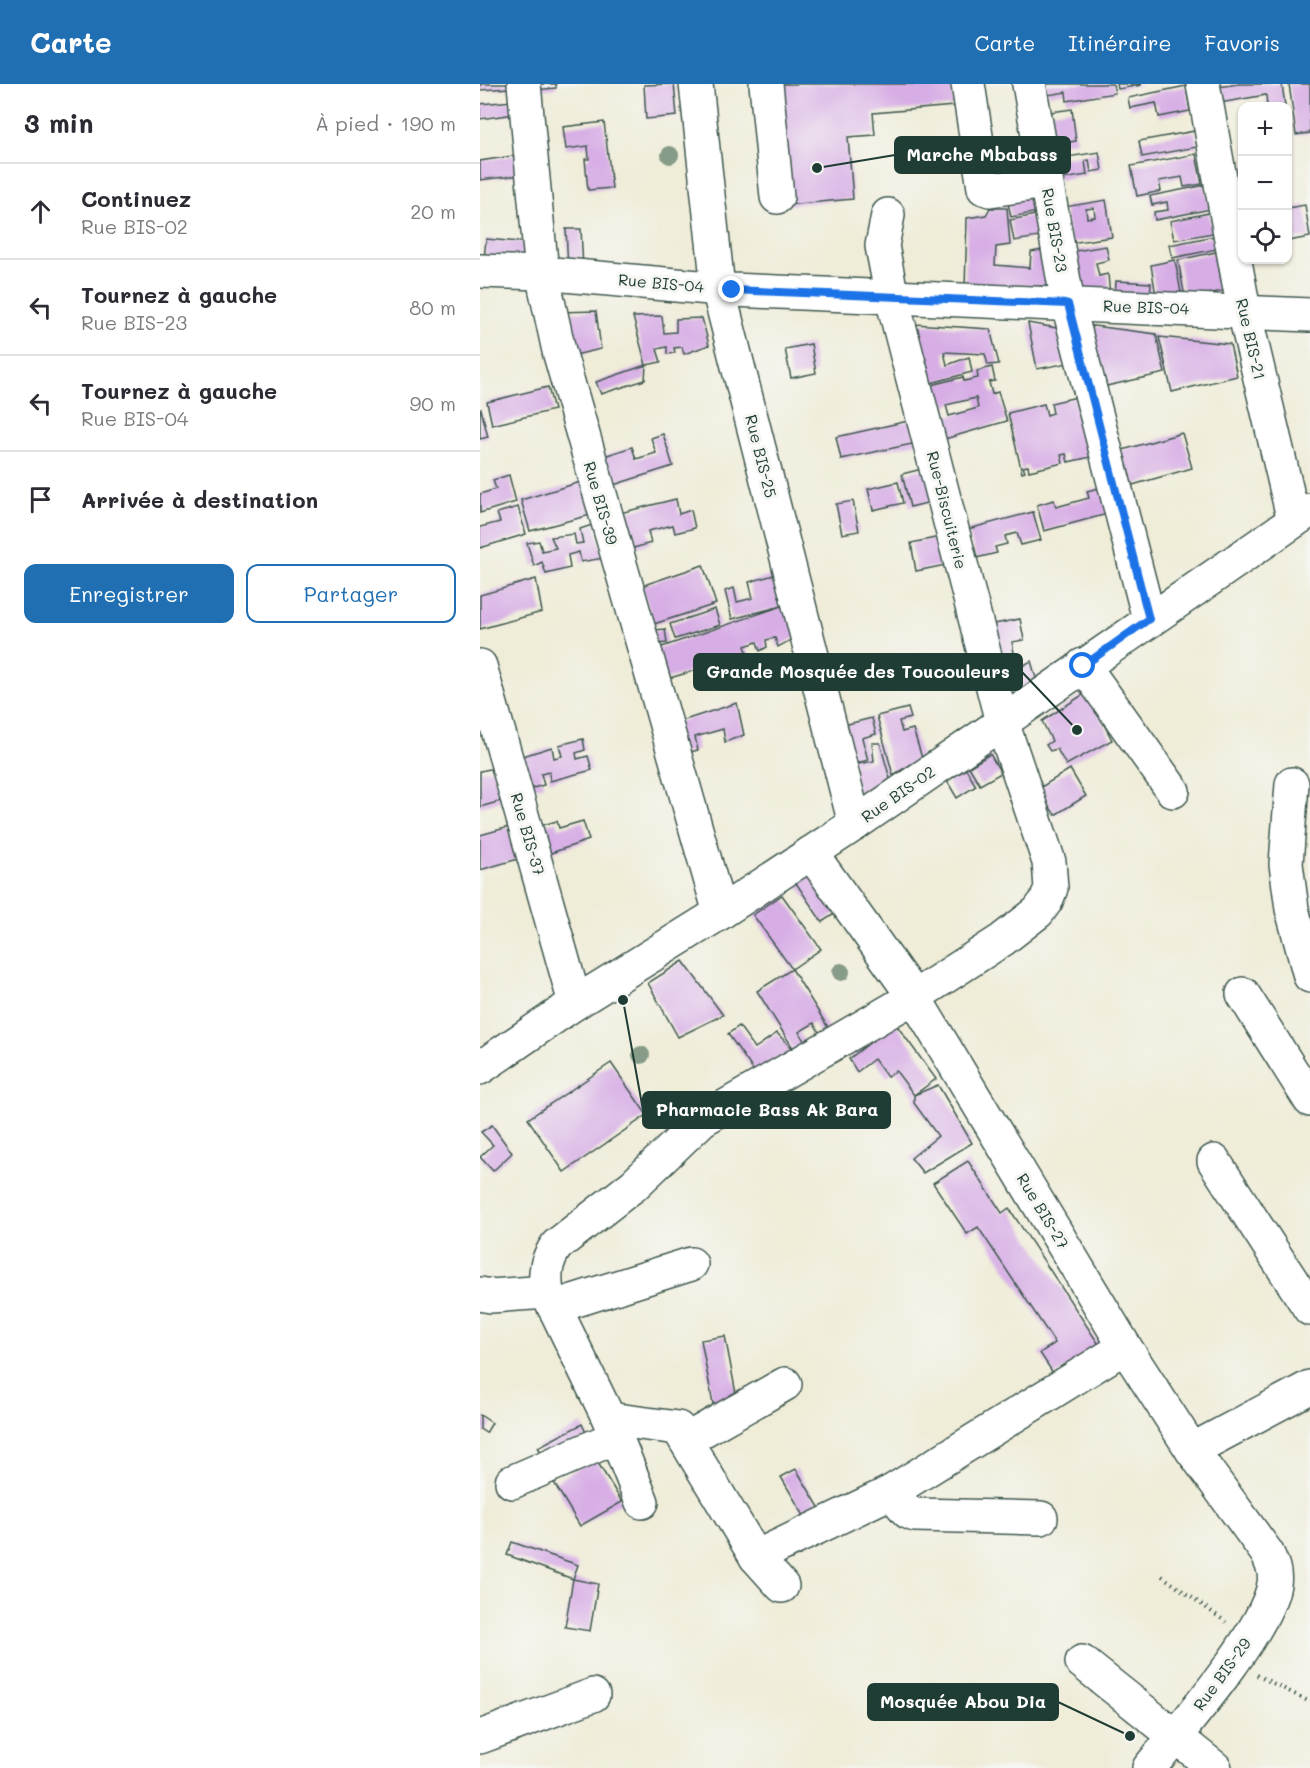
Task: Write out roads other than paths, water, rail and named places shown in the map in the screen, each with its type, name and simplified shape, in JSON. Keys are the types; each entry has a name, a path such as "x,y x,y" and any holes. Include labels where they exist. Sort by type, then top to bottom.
{"street":[{"name":"Rue BIS-39","path":"524,84 542,273 566,382 720,913"},
{"name":"Rue BIS-25","path":"696,84 725,289 855,824"},
{"path":"766,84 777,197"},
{"path":"968,84 984,188 990,190 1046,182"},
{"name":"Rue BIS-23","path":"1029,84 1068,304 1149,619"},
{"name":"Rue BIS-21","path":"1203,84 1244,311 1302,515"},
{"name":"Rue-Biscuiterie","path":"550,1300 546,1269 549,1257 557,1245 634,1185 702,1119 914,997 1002,940 1038,912 1046,901 1050,888 1049,862 1002,722 892,298 882,246 888,215"},
{"name":"Rue BIS-04","path":"480,271 542,273 778,292 1310,315"},
{"name":"Rue BIS-02","path":"480,1068 575,1003 720,913 855,824 1302,515"},
{"name":"Rue BIS-37","path":"480,666 575,1003"},
{"path":"1083,666 1173,791"},
{"path":"1292,784 1286,864 1292,909 1310,976"},
{"name":"Rue BIS-27","path":"811,853 914,997 1125,1347 1192,1450 1267,1553 1275,1570"},
{"path":"1243,994 1310,1100"},
{"path":"1214,1161 1310,1309"},
{"path":"480,1294 550,1300 691,1264"},
{"path":"550,1300 612,1428 642,1502"},
{"path":"756,1557 891,1492 1125,1347"},
{"path":"686,1440 785,1384"},
{"path":"1192,1450 1310,1387"},
{"path":"512,1482 612,1428 633,1424 674,1425 686,1440 756,1557 782,1586"},
{"path":"891,1492 908,1512 915,1515 1041,1518"},
{"name":"Rue BIS-29","path":"1149,1768 1240,1650 1271,1597 1275,1570"},
{"path":"1082,1662 1215,1768"},
{"path":"480,1737 593,1695"}],"place":[{"name":"Marche Mbabass","path":"817,168"},
{"name":"Grande Mosquée des Toucouleurs","path":"1077,730"},
{"name":"Pharmacie Bass Ak Bara","path":"623,1000"},
{"name":"Mosquée Abou Dia","path":"1130,1736"}]}
